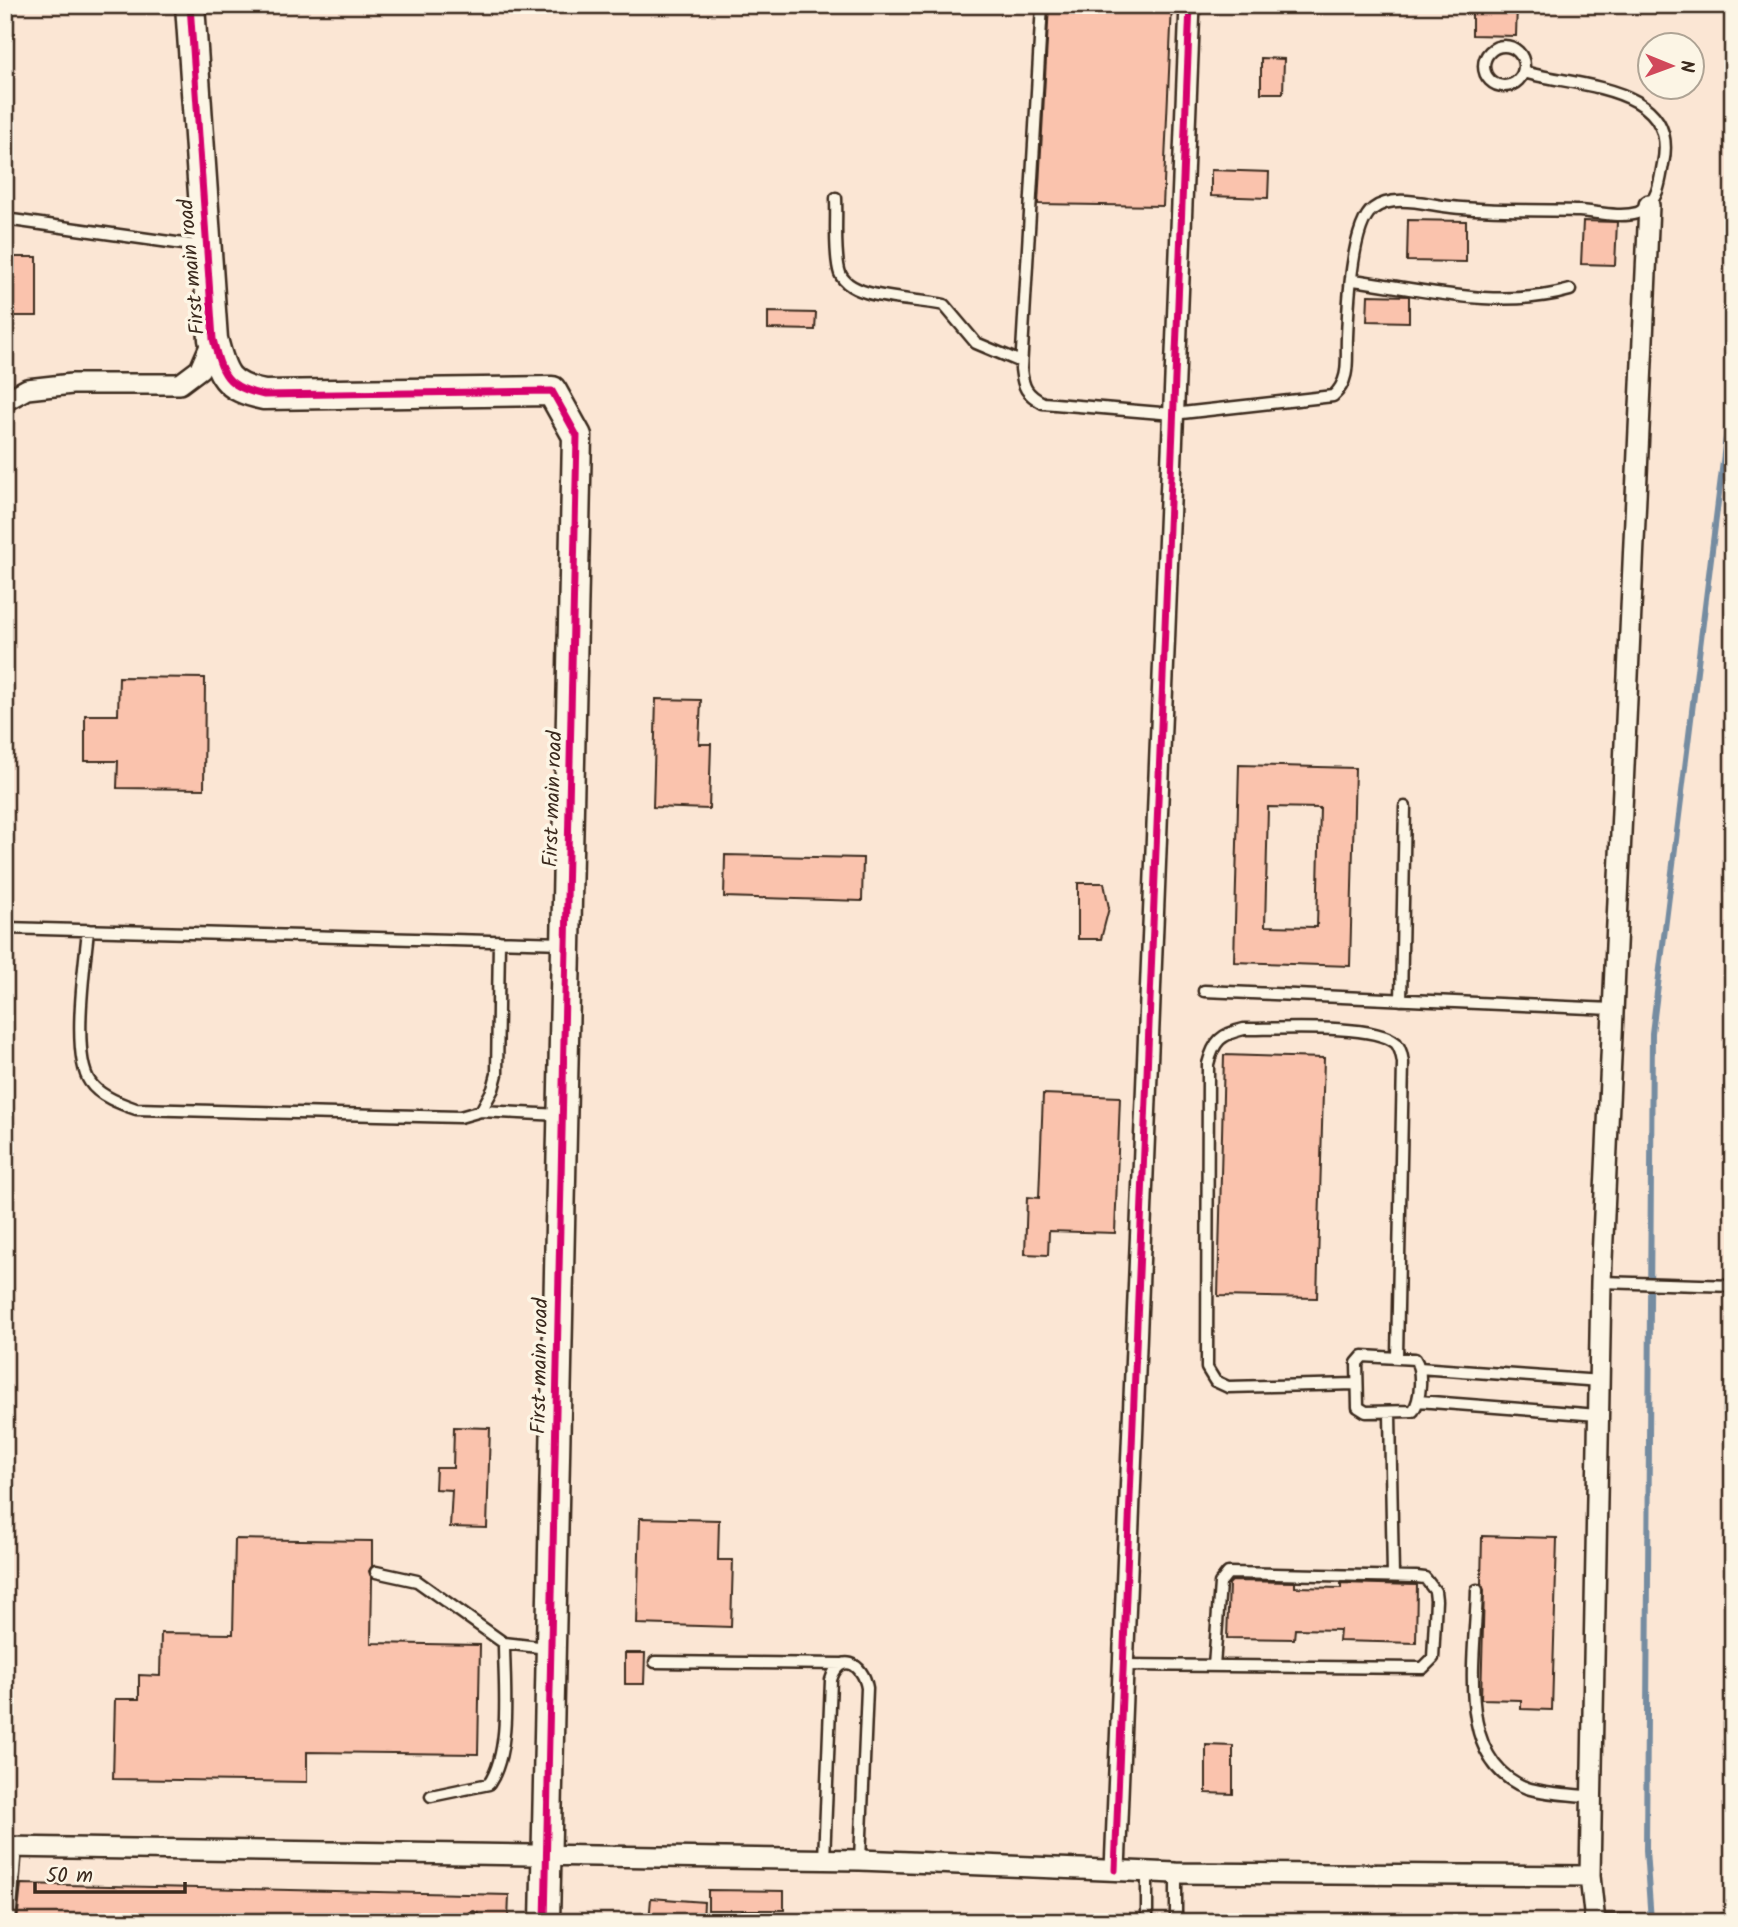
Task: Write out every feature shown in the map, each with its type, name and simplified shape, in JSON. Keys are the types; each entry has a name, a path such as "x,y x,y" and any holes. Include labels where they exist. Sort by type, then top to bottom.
{"street":[{"name":"First main road","path":"190,5 213,339 220,369 228,379 236,387 264,396 552,391 577,436 552,1648 556,1857 545,1922"},
{"path":"1115,1870 1190,5"},
{"path":"1595,1921 1590,1876 1601,1283 1649,205"},
{"path":"5,401 27,389 72,384 180,384 200,369 213,339"},
{"path":"10,1847 860,1860 1176,1873 1590,1876"}],"lane":[{"path":"1042,5 1021,362 1023,387 1030,396 1043,403 1173,414 1333,396 1344,384 1347,372 1356,248 1366,216 1385,203 1405,201 1453,208 1606,214 1637,213 1649,205 1657,195 1666,141 1664,130 1652,113 1631,97 1614,91 1524,72"},
{"path":"1499,46 1509,46 1519,51 1524,61 1524,72 1519,81 1510,86 1499,86 1490,81 1484,72 1484,61 1489,52 1499,46"},
{"path":"836,198 839,270 850,286 863,293 944,305 976,343 1021,362"},
{"path":"5,219 205,247"},
{"path":"1353,280 1497,299 1535,298 1570,290"},
{"path":"1401,1000 1405,807"},
{"path":"5,928 565,943"},
{"path":"88,930 81,1012 84,1065 89,1082 119,1103 136,1110 460,1117 481,1111 562,1115"},
{"path":"481,1111 493,1089 496,1074 499,941"},
{"path":"1204,991 1612,1009"},
{"path":"1356,1384 1228,1387 1215,1381 1207,1368 1208,1064 1213,1045 1226,1033 1244,1029 1368,1031 1394,1041 1401,1049 1403,1063 1397,1356"},
{"path":"1601,1283 1733,1286"},
{"path":"1363,1356 1415,1359 1419,1368 1418,1401 1413,1411 1390,1414 1361,1410 1356,1401 1356,1384 1357,1363 1363,1356"},
{"path":"1419,1368 1601,1381"},
{"path":"1418,1401 1598,1415"},
{"path":"1390,1414 1393,1576"},
{"path":"376,1572 417,1581 504,1643 552,1648"},
{"path":"1123,1665 1214,1666 1423,1668 1433,1658 1435,1591 1425,1578 1228,1573 1220,1583 1214,1666"},
{"path":"1477,1590 1474,1706 1478,1736 1489,1759 1506,1775 1528,1788 1591,1797"},
{"path":"431,1796 489,1784 499,1770 502,1751 504,1643"},
{"path":"655,1662 845,1664 856,1665 862,1670 867,1688 860,1860"},
{"path":"824,1860 831,1680 837,1668 845,1664"},
{"path":"10,1847 10,1922"},
{"path":"1147,1872 1147,1922"},
{"path":"1175,1922 1176,1873"},
{"path":"1595,1921 1720,1921 1733,1916"}],"shaded area":[{"path":"5,5 1733,5 1733,1922 5,1922"}],"building":[{"path":"1049,5 1172,5 1163,206 1038,204"},
{"path":"1472,5 1517,5 1516,36 1472,35"},
{"path":"1261,58 1284,59 1283,93 1261,93"},
{"path":"1211,170 1269,172 1268,198 1211,196"},
{"path":"1408,220 1466,221 1466,262 1407,261"},
{"path":"1583,221 1617,222 1615,265 1581,264"},
{"path":"5,257 37,257 37,316 5,316"},
{"path":"1368,295 1409,296 1409,322 1367,321"},
{"path":"768,312 816,313 815,330 768,329"},
{"path":"119,677 205,678 204,789 117,788 118,761 85,761 85,715 118,715"},
{"path":"656,699 701,700 699,744 711,744 709,809 653,807"},
{"path":"1239,765 1355,768 1350,966 1234,962","holes":["1268,807 1320,808 1317,927 1265,926"]},
{"path":"725,855 863,858 862,901 724,897"},
{"path":"1078,883 1104,883 1109,908 1101,939 1078,939"},
{"path":"1224,1055 1324,1058 1317,1298 1218,1296"},
{"path":"1043,1094 1120,1097 1115,1233 1049,1231 1048,1255 1025,1254 1027,1197 1039,1198"},
{"path":"454,1427 490,1428 487,1528 450,1527 452,1490 435,1489 436,1468 453,1468"},
{"path":"640,1518 719,1520 718,1560 733,1560 731,1627 637,1624"},
{"path":"1482,1536 1557,1538 1552,1710 1521,1709 1521,1700 1481,1699 1484,1590 1481,1584"},
{"path":"235,1539 372,1541 372,1566 369,1571 372,1578 371,1643 480,1645 478,1754 307,1752 307,1782 113,1779 115,1699 139,1699 139,1675 160,1676 161,1633 233,1634"},
{"path":"1232,1581 1295,1582 1295,1587 1341,1588 1341,1583 1417,1585 1416,1643 1339,1641 1340,1630 1295,1629 1294,1639 1227,1638 1229,1584"},
{"path":"625,1653 645,1653 644,1684 625,1684"},
{"path":"1206,1745 1233,1746 1233,1794 1206,1793"},
{"path":"21,1884 509,1895 508,1922 480,1922 479,1914 474,1911 467,1914 466,1922 17,1922"},
{"path":"708,1890 784,1891 784,1910 708,1910"},
{"path":"651,1898 704,1902 703,1922 649,1922"}],"waterway":[{"path":"1651,1921 1646,1850 1652,1033 1733,381"}],"cycle path":[{"path":"190,5 213,339 219,362 228,378 241,388 264,395 552,391 577,436 545,1922"},
{"path":"1115,1870 1190,5"}]}
